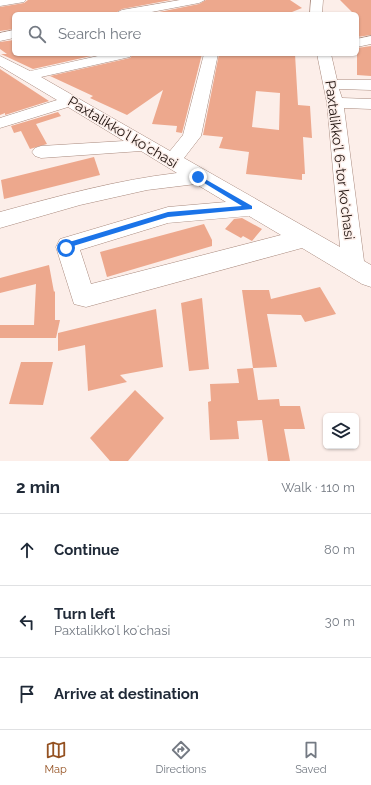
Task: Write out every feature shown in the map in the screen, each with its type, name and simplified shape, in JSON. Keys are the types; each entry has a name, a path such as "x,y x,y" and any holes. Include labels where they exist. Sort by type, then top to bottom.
{"street":[{"path":"0,3 15,0"},
{"path":"133,12 199,0"},
{"path":"314,12 317,0"},
{"path":"0,37 12,34"},
{"path":"359,43 371,40"},
{"path":"28,76 116,56"},
{"path":"171,161 192,136 211,56"},
{"name":"Paxtalikkoʻl 6-tor koʻchasi","path":"325,56 332,84 335,103 353,266"},
{"name":"Paxtalikkoʻl koʻchasi","path":"0,60 72,101 250,208 371,277"},
{"path":"332,84 371,85"},
{"path":"0,123 72,101"},
{"path":"335,103 371,104"},
{"path":"41,152 145,145"},
{"path":"0,220 146,182 198,177"},
{"path":"250,208 168,215 68,245 66,248 83,296 305,238"}],"building":[{"path":"28,0 171,0 122,9 117,12 12,12 12,29 0,31 0,7 24,3"},
{"path":"206,0 290,0 302,8 292,12 159,12 199,4"},
{"path":"340,0 371,0 371,35 359,37 359,12 352,12"},
{"path":"12,40 12,56 91,56 33,69 1,54 7,54 0,49 0,42"},
{"path":"371,46 371,76 357,75 357,56 359,56 359,48"},
{"path":"132,56 201,56 182,133 176,132 177,126 152,124 163,90 127,115 90,98 93,96 50,76 130,58"},
{"path":"219,56 295,56 298,105 310,106 312,138 303,137 305,174 302,174 302,180 246,174 249,152 219,148 223,137 203,135","holes":["256,91 280,93 279,130 252,127"]},
{"path":"0,69 49,101 5,115 5,113 0,115"},
{"path":"58,112 61,116 36,124 47,144 30,149 21,131 14,133 11,126"},
{"path":"94,157 100,175 4,199 1,180"},
{"path":"242,218 262,229 252,241 243,236 241,238 225,229 234,219"},
{"path":"204,224 212,240 212,246 107,277 100,252"},
{"path":"49,265 54,292 55,291 55,320 60,320 56,338 0,338 0,325 34,325 36,284 0,293 0,278"},
{"path":"320,287 336,314 305,322 301,315 267,314 277,367 253,368 242,290 269,290 271,299"},
{"path":"202,298 209,369 189,371 181,303"},
{"path":"156,309 163,367 120,375 127,382 88,391 85,345 58,351 58,333"},
{"path":"21,362 53,362 43,405 9,404"},
{"path":"253,368 258,400 279,399 280,406 300,406 305,429 284,429 290,461 268,461 262,420 237,421 239,439 210,440 208,402 211,401 210,384 239,383 237,369"},
{"path":"135,390 164,418 128,461 110,461 90,438"}],"route":[{"path":"66,248 68,245 168,215 250,208 198,177"}]}
